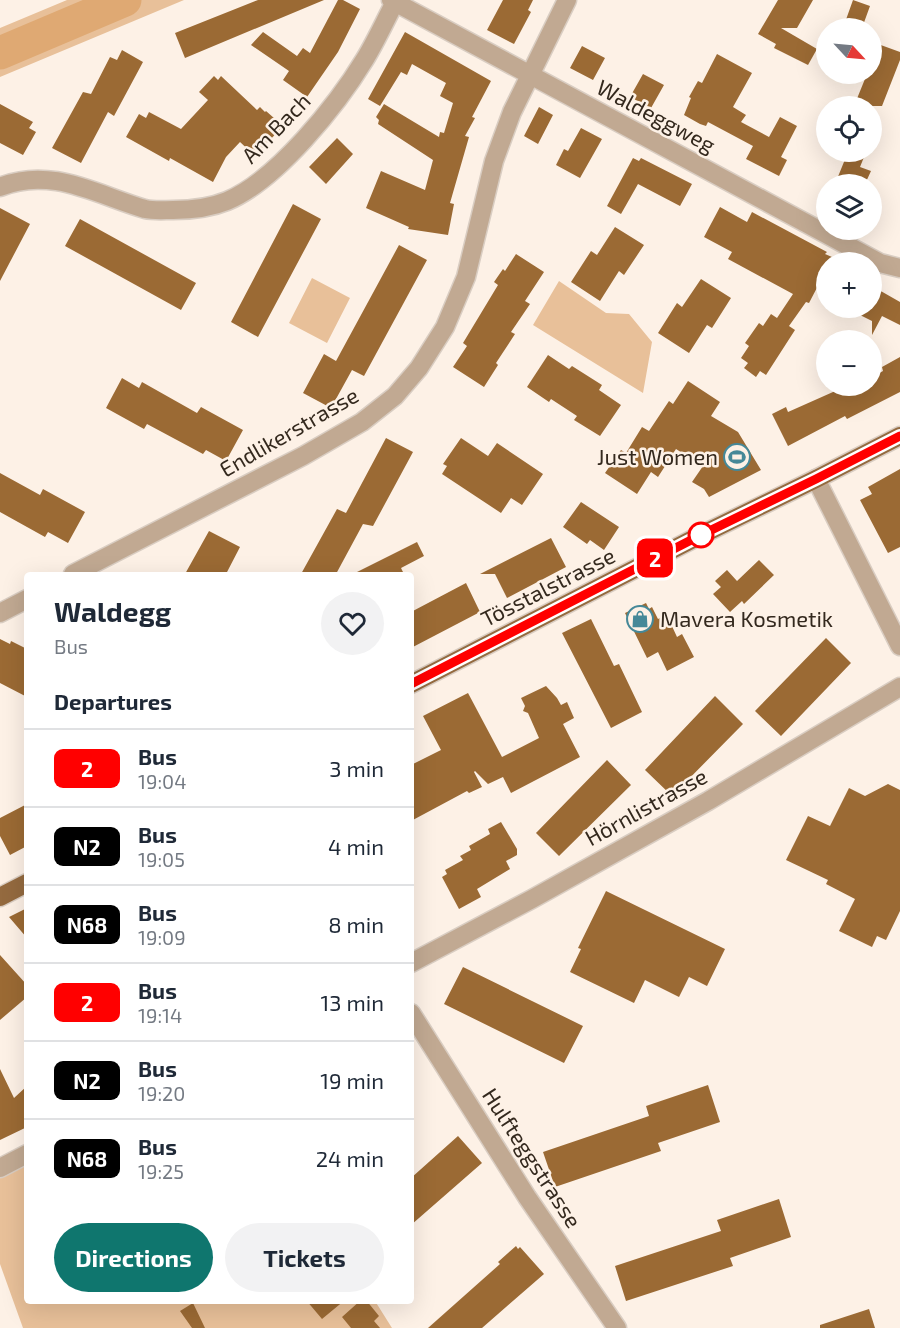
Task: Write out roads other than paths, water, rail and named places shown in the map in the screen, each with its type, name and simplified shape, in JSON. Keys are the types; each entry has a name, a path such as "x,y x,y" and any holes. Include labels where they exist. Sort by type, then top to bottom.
{"main road":[{"name":"Tösstalstrasse","path":"414,682 900,436"},
{"path":"0,897 24,885"}],"street":[{"name":"Endlikerstrasse","path":"77,572 303,456 362,422 395,396 419,368 445,327 466,277 494,162 512,112 567,0"},
{"name":"Waldeggweg","path":"393,1 880,263 900,268"},
{"name":"Am Bach","path":"0,187 11,182 39,180 66,182 148,210 191,210 226,202 264,179 291,154 316,125 365,59 393,1"},
{"path":"816,479 900,646"},
{"path":"0,613 24,601"},
{"name":"Hörnlistrasse","path":"414,961 708,801 900,687"},
{"name":"Hulfteggstrasse","path":"414,1018 534,1209 617,1328"},
{"path":"0,1168 24,1156"}],"waterway":[{"path":"0,53 125,0"}],"place":[{"name":"Just Women","path":"737,457"},
{"name":"Mavera Kosmetik","path":"640,619"}]}
